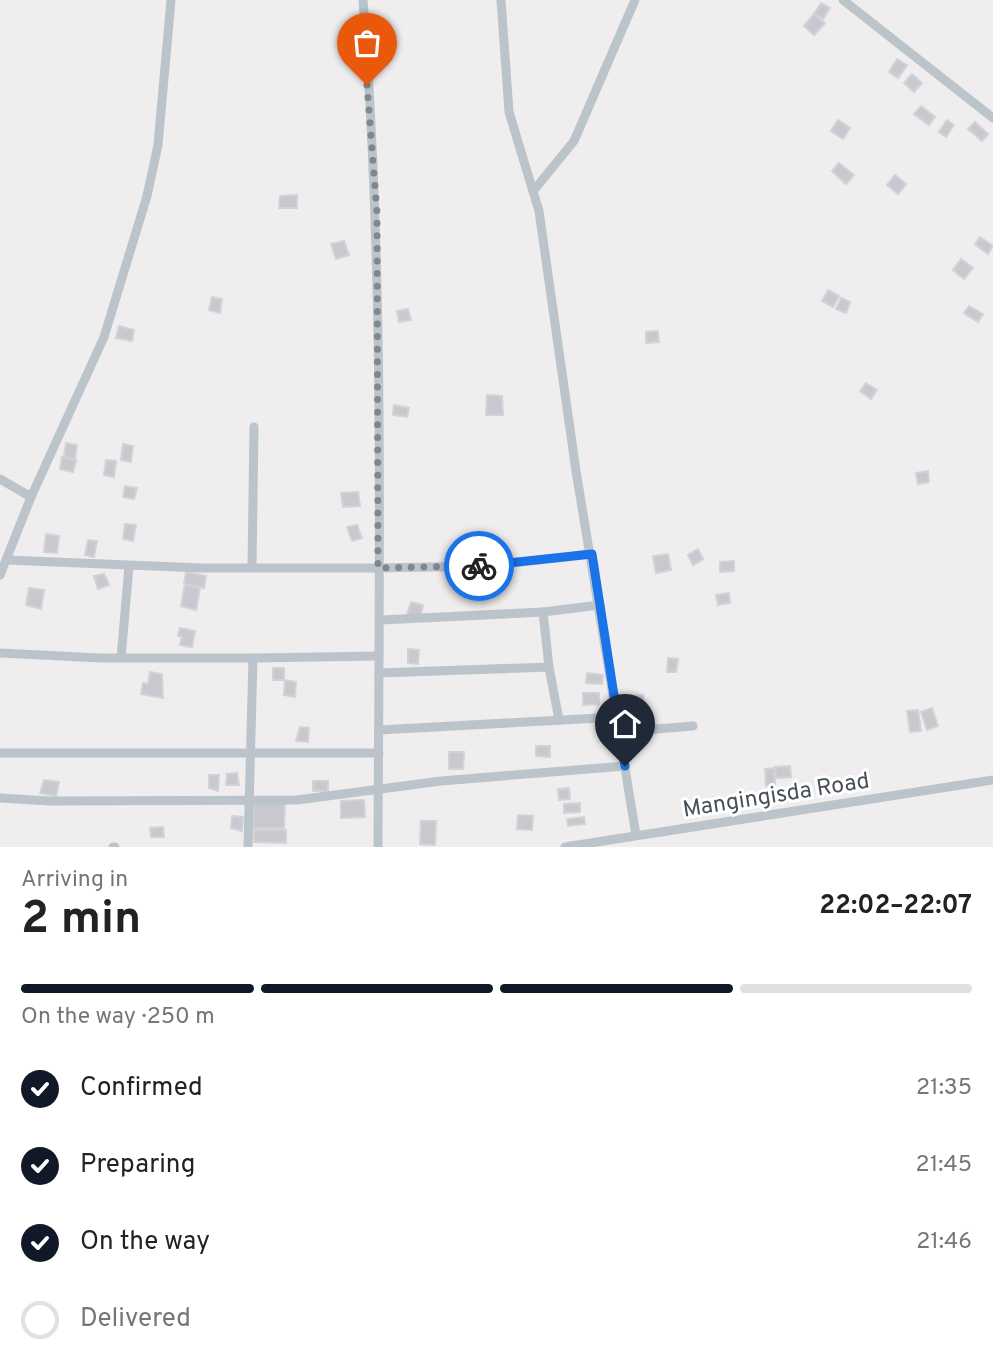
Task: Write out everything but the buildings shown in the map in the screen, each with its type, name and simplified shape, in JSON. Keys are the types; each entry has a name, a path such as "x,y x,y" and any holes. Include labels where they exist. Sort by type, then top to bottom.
{"street":[{"path":"0,575 31,497 104,337 147,196 158,145 171,0"},
{"path":"363,0 377,213 378,568 381,621 378,847"},
{"path":"501,0 509,112 534,190 618,717 632,840"},
{"path":"534,190 574,141 635,0"},
{"path":"843,0 993,118"},
{"path":"252,567 254,427"},
{"path":"0,479 31,497"},
{"path":"7,560 129,566 378,568 487,566 592,554"},
{"path":"121,658 129,566"},
{"path":"381,621 600,606"},
{"path":"543,612 549,667 559,720"},
{"path":"0,653 121,658 379,656"},
{"path":"248,847 253,658"},
{"path":"379,673 549,667"},
{"path":"379,730 618,717"},
{"path":"620,732 693,726"},
{"path":"0,753 379,753"},
{"path":"0,798 50,801 297,800 441,781 625,766"},
{"name":"Mangingisda Road","path":"565,847 632,840 993,780"}],"way so far":[{"path":"367,85 377,213 378,568 479,566"}],"route":[{"path":"479,566 592,554 625,766"}]}
